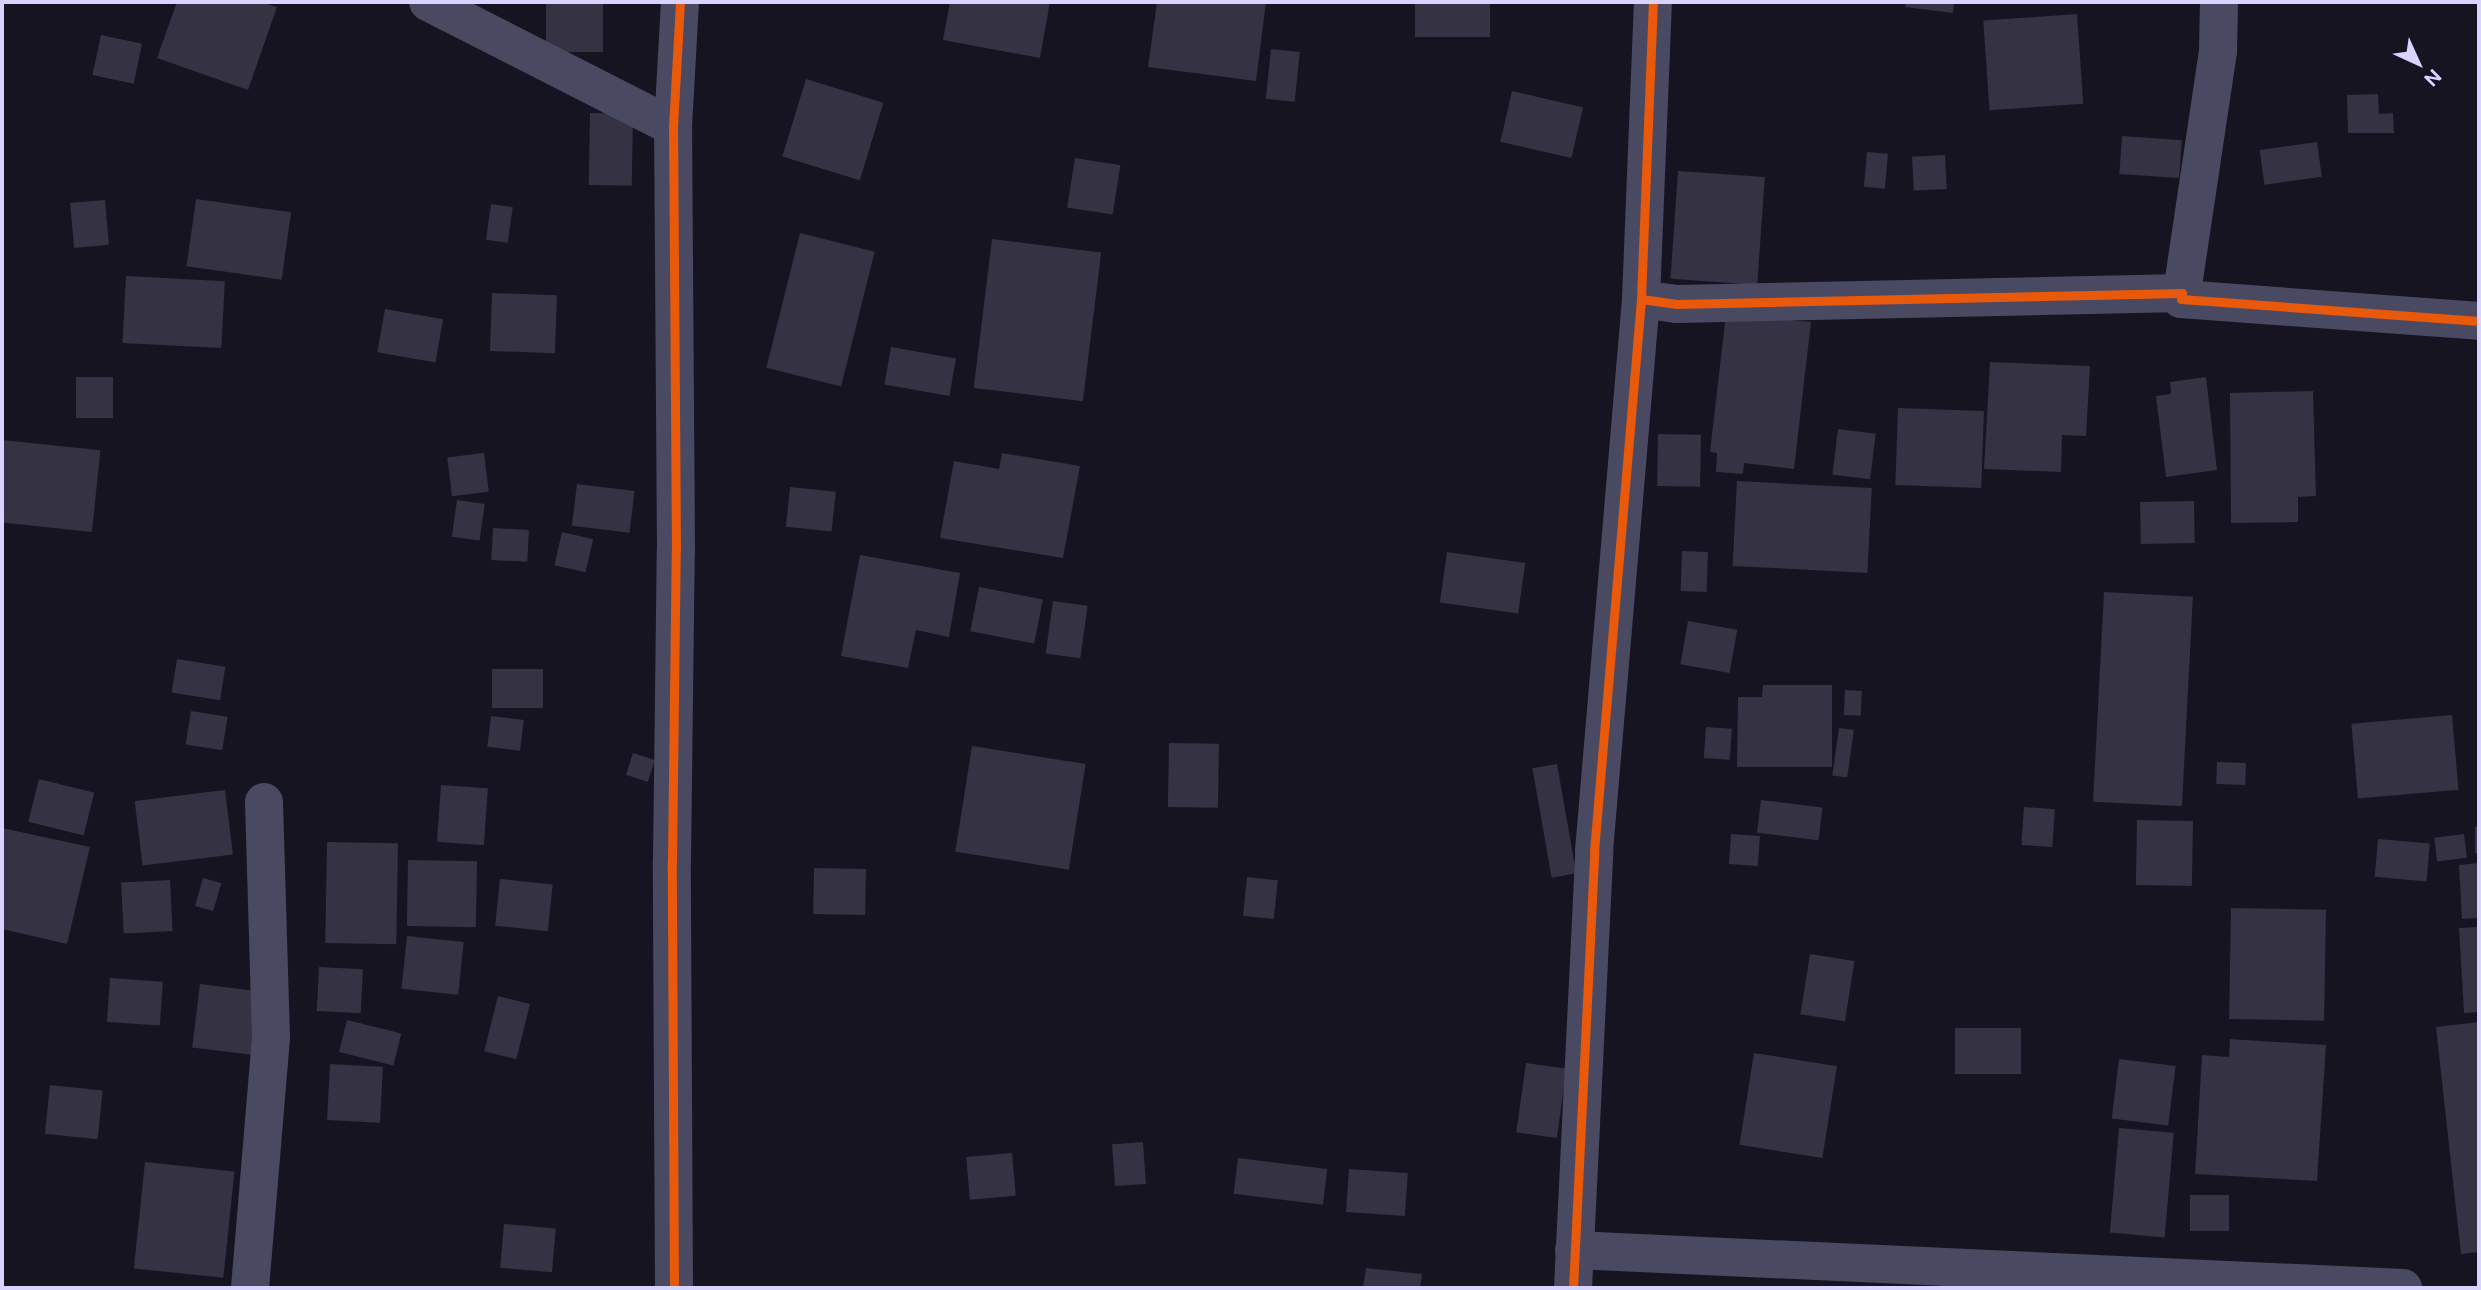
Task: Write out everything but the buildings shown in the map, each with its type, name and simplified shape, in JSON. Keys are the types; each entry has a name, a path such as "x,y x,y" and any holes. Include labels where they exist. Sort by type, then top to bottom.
{"street":[{"path":"428,2 673,127"},
{"path":"674,1288 672,860 676,536 673,127 680,2"},
{"path":"1573,1288 1594,851 1642,299 1653,2"},
{"path":"2181,299 2217,51 2219,2"},
{"path":"1642,299 1677,304 2182,293 2181,299"},
{"path":"2181,299 2479,321"},
{"path":"250,1288 271,1038 264,802"},
{"path":"1574,1250 2403,1288"}],"cycle path":[{"path":"674,1288 672,860 676,550 673,127 680,2"},
{"path":"1573,1288 1594,851 1641,299 1653,2"},
{"path":"1641,299 1677,304 2182,293 2181,299 2479,321"}]}
